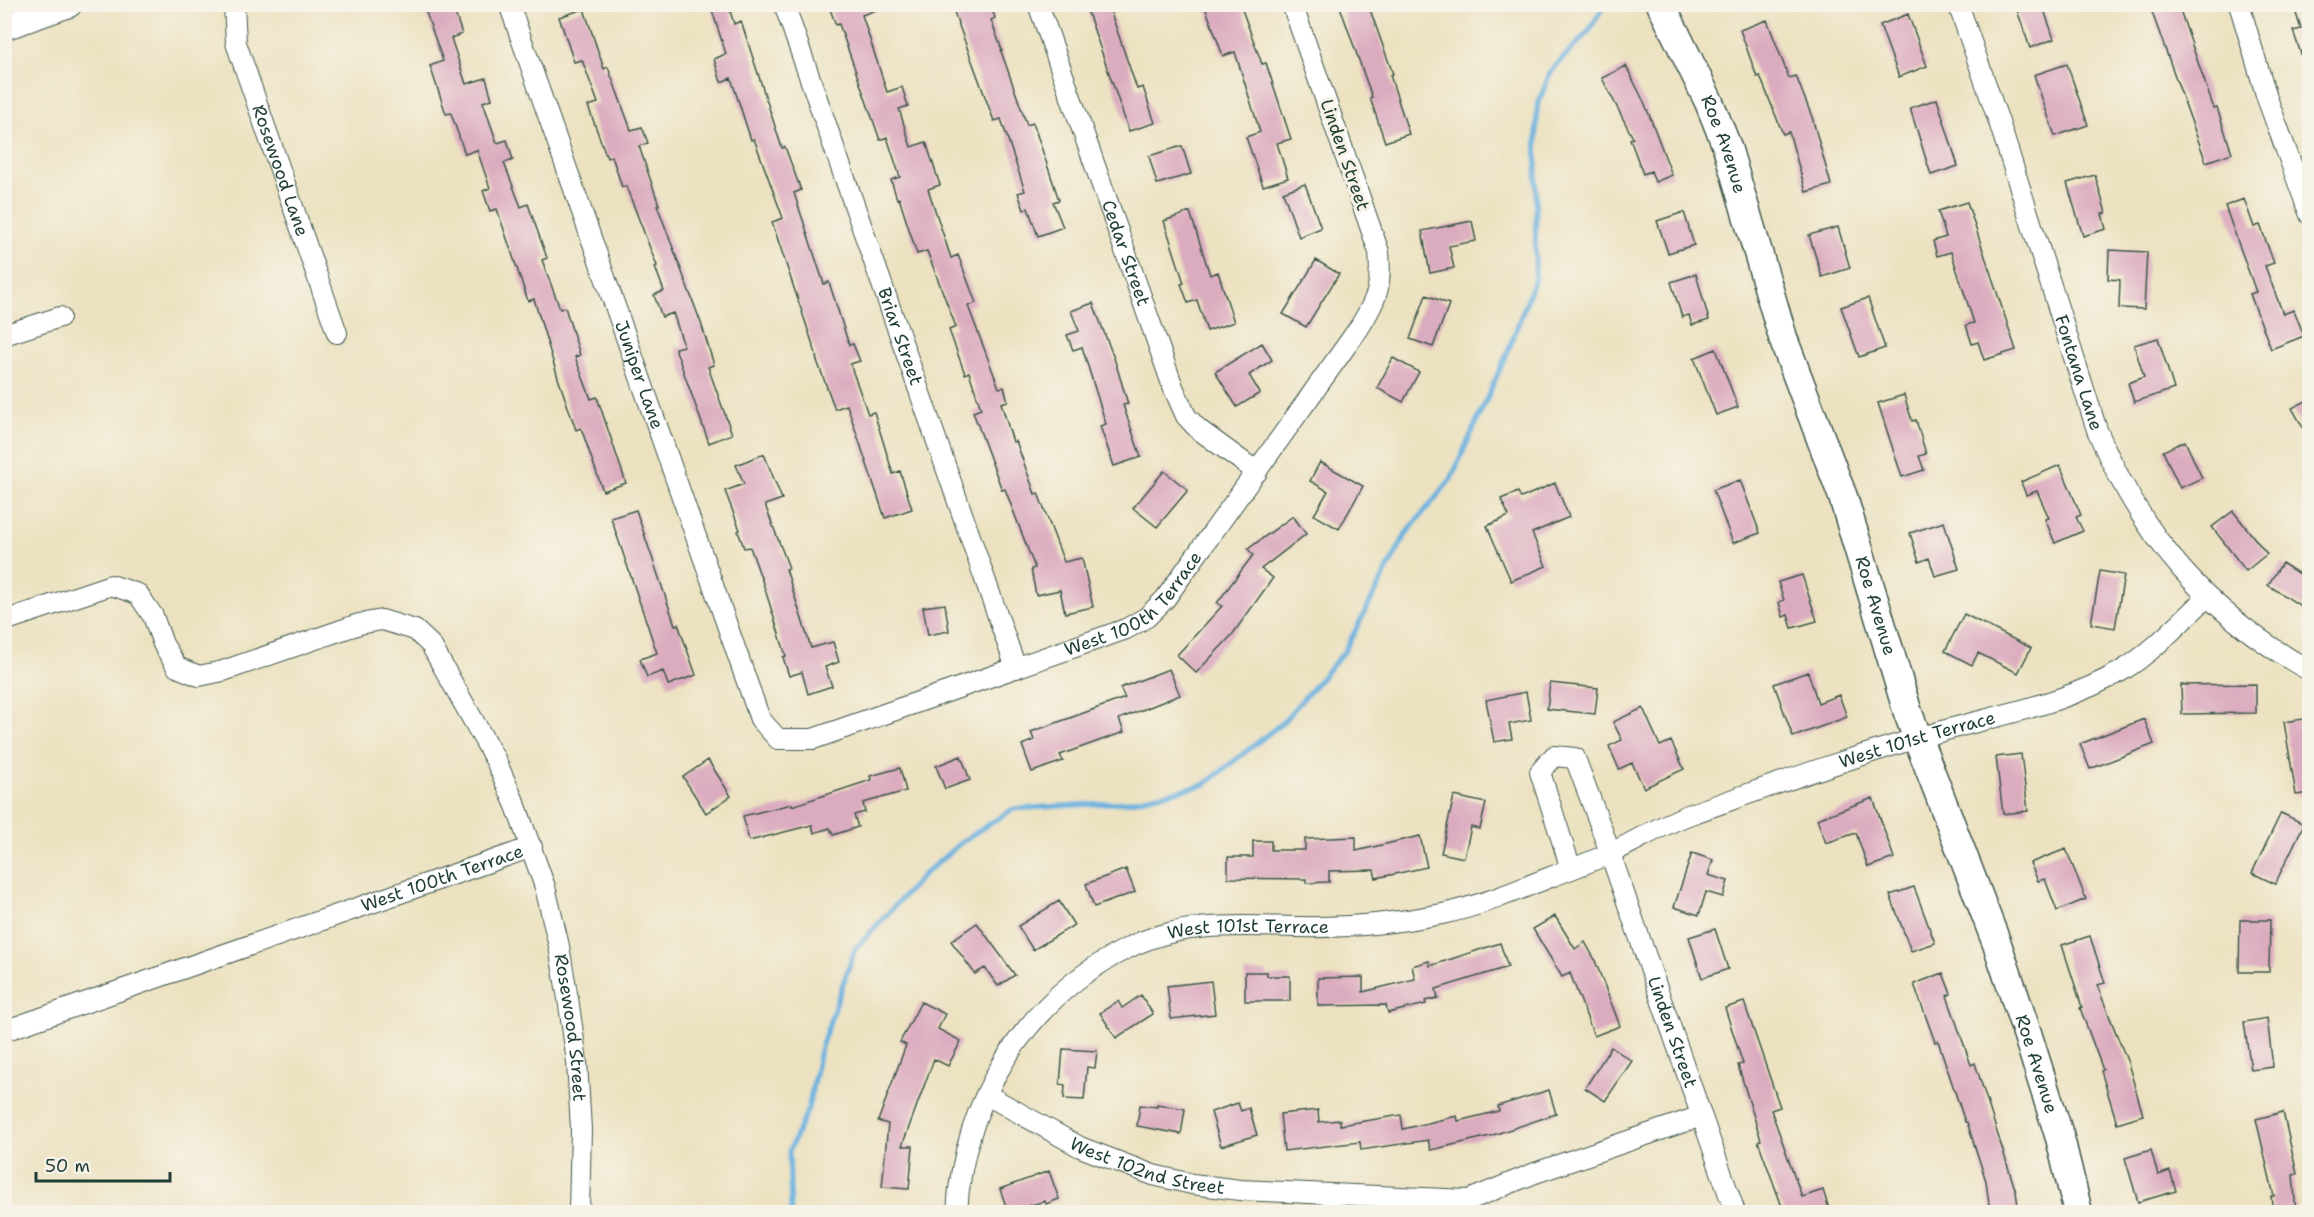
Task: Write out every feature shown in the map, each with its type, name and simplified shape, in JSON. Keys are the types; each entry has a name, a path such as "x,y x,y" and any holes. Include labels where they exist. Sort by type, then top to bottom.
{"main road":[{"name":"Roe Avenue","path":"1661,4 1709,102 1727,147 1784,341 1843,497 1917,738 1996,944 2019,1011 2060,1138 2078,1212"}],"street":[{"path":"4,27 69,4"},
{"name":"Rosewood Lane","path":"234,4 236,43 337,333"},
{"name":"Juniper Lane","path":"509,4 760,719 778,739"},
{"name":"Briar Street","path":"784,4 1016,668"},
{"name":"Cedar Street","path":"1038,4 1173,387 1186,416 1198,429 1257,472"},
{"name":"Linden Street","path":"1292,4 1379,252 1381,273 1376,301 1372,307"},
{"name":"Fontana Lane","path":"1958,4 1999,122 2097,430 2114,470 2144,520 2171,558 2207,597 2247,632 2310,671"},
{"path":"2239,4 2268,98 2310,215"},
{"name":"West 100th Terrace","path":"778,739 813,738 1126,629 1147,617 1165,599 1372,307"},
{"path":"4,335 60,317"},
{"name":"West 100th Terrace","path":"4,621 111,585 138,594 153,616 163,644 177,667 199,676 223,671 359,624 382,620 415,630 431,645 496,761 532,847 4,1031"},
{"name":"West 101st Terrace","path":"987,1095 1008,1054 1034,1018 1059,993 1095,965 1130,946 1167,934 1201,927 1234,925 1337,927 1385,923 1443,914 1501,898 1610,853 1686,816 1917,738 2062,698 2095,685 2126,668 2149,651 2207,597"},
{"path":"1571,869 1540,772 1554,756 1575,758 1610,853"},
{"name":"Rosewood Street","path":"532,847 545,887 559,946 577,1062 581,1129 579,1212"},
{"name":"Linden Street","path":"1610,853 1735,1212"},
{"path":"957,1212 958,1191 966,1149 987,1095"},
{"name":"West 102nd Street","path":"987,1095 1080,1147 1153,1175 1192,1184 1240,1190 1373,1196 1464,1206 1535,1173 1701,1116"},
{"path":"1373,1196 1386,1212"}],"building":[{"path":"423,4 452,4 462,34 451,38 466,84 486,78 492,99 483,102 497,143 507,140 513,160 504,163 521,207 528,204 547,258 542,260 560,309 565,307 580,355 575,357 591,399 597,397 626,483 603,491 581,428 576,430 534,299 528,301 497,209 490,211 483,191 490,188 477,150 465,154 451,113 446,114 430,66 443,61"},
{"path":"710,4 728,4 734,24 741,21 782,148 785,147 801,190 794,193 824,284 829,282 849,345 853,344 860,361 850,364 868,414 874,412 893,474 900,471 912,509 885,518 847,405 835,409 772,222 783,218 754,139 751,140 731,78 721,82 714,59 726,54"},
{"path":"828,4 887,4 887,6 862,15 887,92 902,87 908,106 899,109 911,147 926,142 940,185 928,189 951,258 958,255 976,303 968,306 999,388 1004,387 1008,401 1001,403 1013,442 1016,441 1035,494 1038,493 1064,562 1082,558 1093,607 1065,613 1060,590 1036,595 1031,569 1035,568 1005,489 1002,490 973,412 981,409 969,372 965,374 949,330 956,327 927,251 917,254 891,180 900,177 887,137 880,140 839,24 836,25"},
{"path":"974,4 990,4 995,18 991,20 1027,125 1033,123 1059,200 1053,202 1063,227 1038,236 1028,208 1024,210 1018,193 1025,191 1001,119 994,121 954,12"},
{"path":"1085,4 1108,4 1137,89 1143,87 1155,123 1129,131"},
{"path":"1204,4 1240,4 1262,64 1266,63 1291,139 1277,143 1288,178 1263,186 1246,137 1260,132 1235,52 1223,56"},
{"path":"1339,4 1368,4 1393,74 1390,75 1409,134 1385,142 1370,98 1372,97"},
{"path":"2015,4 2042,4 2054,39 2030,48"},
{"path":"2149,4 2178,4 2214,109 2217,108 2232,153 2206,162"},
{"path":"2293,4 2310,4 2310,71 2307,71 2293,31 2301,29"},
{"path":"584,9 604,69 608,67 631,130 642,127 648,143 639,146 659,205 657,205 701,323 714,365 708,367 732,434 709,443 675,348 684,346 673,313 662,317 654,295 664,291 655,267 657,266 626,186 622,187 612,156 607,158 588,106 598,103 582,60 574,62 559,17"},
{"path":"1908,14 1927,66 1899,77 1880,25"},
{"path":"1767,20 1789,78 1796,76 1812,117 1831,185 1806,192 1789,132 1783,134 1760,76 1757,77 1740,30"},
{"path":"2067,64 2088,125 2055,136 2034,75"},
{"path":"1626,66 1645,104 1672,175 1655,182 1651,171 1643,174 1630,139 1633,138 1602,78"},
{"path":"1937,99 1958,166 1931,175 1910,108"},
{"path":"1182,146 1191,174 1157,184 1149,156"},
{"path":"2095,175 2106,213 2102,214 2106,229 2083,236 2067,183"},
{"path":"1305,184 1321,228 1299,237 1283,192"},
{"path":"2244,199 2254,227 2260,225 2274,263 2265,266 2283,314 2294,310 2304,336 2271,349 2250,294 2256,292 2225,206"},
{"path":"1967,202 2016,350 1984,360 1978,342 1972,344 1966,325 1974,323 1951,252 1937,256 1933,241 1946,237 1938,211"},
{"path":"1190,212 1210,275 1218,272 1234,322 1207,331 1197,300 1188,303 1164,221"},
{"path":"1684,212 1694,245 1668,253 1657,221"},
{"path":"1472,221 1476,241 1449,246 1454,268 1430,273 1422,231"},
{"path":"1838,227 1850,268 1822,277 1809,235"},
{"path":"2109,250 2147,252 2144,309 2119,308 2120,280 2108,279"},
{"path":"1316,260 1339,274 1306,327 1283,314"},
{"path":"1696,274 1709,320 1692,325 1689,315 1682,317 1671,282"},
{"path":"1426,295 1449,304 1433,347 1410,339"},
{"path":"1868,298 1885,348 1859,357 1841,307"},
{"path":"1093,303 1115,361 1128,404 1123,405 1141,457 1114,466 1100,426 1106,424 1082,347 1073,350 1067,335 1079,331 1071,311"},
{"path":"2158,338 2174,389 2134,402 2128,383 2144,377 2134,345"},
{"path":"1262,343 1272,360 1249,375 1260,393 1237,407 1215,372"},
{"path":"1716,349 1738,407 1716,415 1694,358"},
{"path":"1393,358 1419,372 1403,402 1377,388"},
{"path":"1904,395 1912,421 1916,420 1926,454 1919,456 1924,470 1902,477 1878,403"},
{"path":"2310,399 2310,440 2292,408"},
{"path":"2185,441 2202,478 2180,488 2163,451"},
{"path":"764,454 782,499 765,505 789,568 786,569 811,648 833,642 839,662 825,667 832,686 808,694 802,672 789,676 783,657 786,656 764,586 750,547 744,548 738,531 740,530 725,491 744,484 736,465"},
{"path":"1320,462 1363,486 1339,529 1314,515 1328,491 1310,481"},
{"path":"2060,465 2081,515 2076,517 2083,531 2055,543 2045,519 2049,518 2037,491 2026,495 2021,482"},
{"path":"1164,471 1188,490 1157,527 1133,508"},
{"path":"1740,480 1760,533 1733,543 1713,490"},
{"path":"1555,483 1569,517 1532,533 1546,566 1511,581 1487,526 1509,516 1501,499 1518,492 1521,498"},
{"path":"636,510 675,625 678,624 696,675 668,685 663,671 647,677 640,659 657,653 611,518"},
{"path":"2233,511 2267,554 2246,571 2212,527"},
{"path":"1293,516 1306,534 1261,569 1273,578 1232,635 1196,673 1177,655 1222,606 1217,603 1253,555 1248,549"},
{"path":"1944,522 1959,569 1935,576 1929,558 1919,562 1910,533"},
{"path":"2282,563 2310,581 2310,612 2268,585"},
{"path":"2100,571 2124,575 2115,628 2091,624"},
{"path":"1802,575 1817,621 1792,628 1788,615 1783,617 1779,602 1784,600 1778,582"},
{"path":"945,604 949,631 928,635 923,607"},
{"path":"1964,614 2031,648 2018,673 1978,653 1972,665 1945,651"},
{"path":"1169,669 1180,695 1119,719 1124,732 1060,755 1063,761 1032,772 1022,745 1034,740 1031,732 1125,698 1120,688"},
{"path":"1808,672 1818,703 1839,695 1847,717 1793,737 1774,684"},
{"path":"1550,683 1598,688 1595,714 1547,709"},
{"path":"2256,684 2256,713 2182,714 2181,685"},
{"path":"1526,692 1531,720 1509,724 1512,739 1494,742 1486,700"},
{"path":"1643,708 1660,746 1671,741 1684,769 1644,788 1632,763 1619,769 1609,746 1622,740 1613,722"},
{"path":"2310,718 2310,793 2296,795 2284,722"},
{"path":"2144,719 2154,744 2090,769 2080,744"},
{"path":"2021,754 2028,811 2003,814 1996,757"},
{"path":"961,756 970,780 945,789 936,766"},
{"path":"708,760 731,796 706,813 683,777"},
{"path":"900,768 906,791 863,803 865,812 854,815 858,827 833,835 830,828 814,833 812,825 749,841 743,816 792,804 792,806 871,780 870,776"},
{"path":"1454,796 1486,803 1480,829 1471,827 1464,858 1441,853"},
{"path":"1873,798 1894,858 1868,867 1856,833 1826,843 1817,819"},
{"path":"2281,813 2304,824 2275,884 2252,873"},
{"path":"1420,836 1427,867 1376,878 1374,870 1329,871 1329,882 1306,883 1306,879 1228,878 1228,857 1253,857 1253,841 1271,841 1271,850 1305,850 1305,839 1356,837 1356,851"},
{"path":"2066,849 2086,899 2057,911 2045,879 2038,881 2030,863"},
{"path":"1692,853 1713,860 1708,875 1728,881 1723,897 1706,892 1699,915 1674,907"},
{"path":"1126,869 1135,892 1094,907 1086,884"},
{"path":"1914,887 1935,943 1911,951 1890,895"},
{"path":"1059,901 1074,925 1033,950 1018,926"},
{"path":"1555,916 1575,949 1585,942 1594,958 1620,1026 1594,1036 1570,973 1562,977 1533,929"},
{"path":"2240,920 2270,920 2269,972 2239,972"},
{"path":"977,923 1015,975 998,986 985,968 975,974 951,941"},
{"path":"1715,929 1728,969 1702,978 1689,937"},
{"path":"2090,936 2105,983 2097,985 2128,1063 2143,1115 2117,1123 2101,1071 2103,1070 2080,1008 2082,1007 2062,945"},
{"path":"1500,943 1508,967 1436,989 1438,998 1425,1001 1426,1004 1388,1013 1386,1005 1318,1006 1318,978 1363,977 1363,992 1415,979 1412,966 1429,961 1430,966"},
{"path":"1245,972 1267,972 1267,976 1290,976 1290,1001 1245,1001"},
{"path":"1943,973 1951,994 1947,996 1971,1065 1975,1063 2016,1192 2019,1212 1990,1212 1986,1181 1967,1122 1965,1122 1938,1041 1935,1042 1914,984"},
{"path":"1211,981 1215,1014 1171,1019 1167,986"},
{"path":"1141,995 1153,1014 1116,1038 1100,1013 1118,1001 1122,1008"},
{"path":"921,1002 945,1014 938,1029 961,1041 948,1066 934,1059 902,1146 913,1146 909,1189 882,1187 888,1124 878,1121 906,1045 900,1042"},
{"path":"1744,1002 1780,1107 1771,1110 1802,1197 1823,1190 1830,1212 1784,1212 1758,1141 1761,1140 1738,1065 1743,1064 1725,1008"},
{"path":"2267,1018 2273,1067 2251,1070 2244,1022"},
{"path":"1611,1047 1632,1061 1605,1101 1585,1088"},
{"path":"1063,1049 1097,1051 1095,1068 1087,1067 1084,1100 1064,1099 1065,1085 1060,1084"},
{"path":"1549,1090 1556,1114 1490,1136 1431,1150 1428,1140 1361,1150 1360,1142 1284,1151 1280,1114 1318,1110 1319,1122 1340,1120 1340,1125 1401,1115 1403,1129 1457,1116 1458,1121 1499,1111 1498,1106"},
{"path":"1238,1103 1241,1111 1249,1108 1257,1135 1221,1146 1211,1112"},
{"path":"1157,1104 1185,1109 1181,1134 1137,1126 1140,1105 1157,1107"},
{"path":"2283,1112 2297,1174 2293,1175 2296,1212 2273,1212 2271,1196 2274,1196 2256,1119"},
{"path":"2151,1150 2158,1175 2170,1171 2176,1191 2138,1202 2125,1158"},
{"path":"1049,1171 1059,1199 1008,1212 1000,1189"}],"waterway":[{"path":"791,1212 789,1151 808,1109 820,1050 855,949 923,875 964,840 1013,809 1126,802 1204,785 1282,723 1344,652 1406,534 1451,479 1508,351 1535,279 1537,108 1550,72 1589,31 1605,4"}]}
